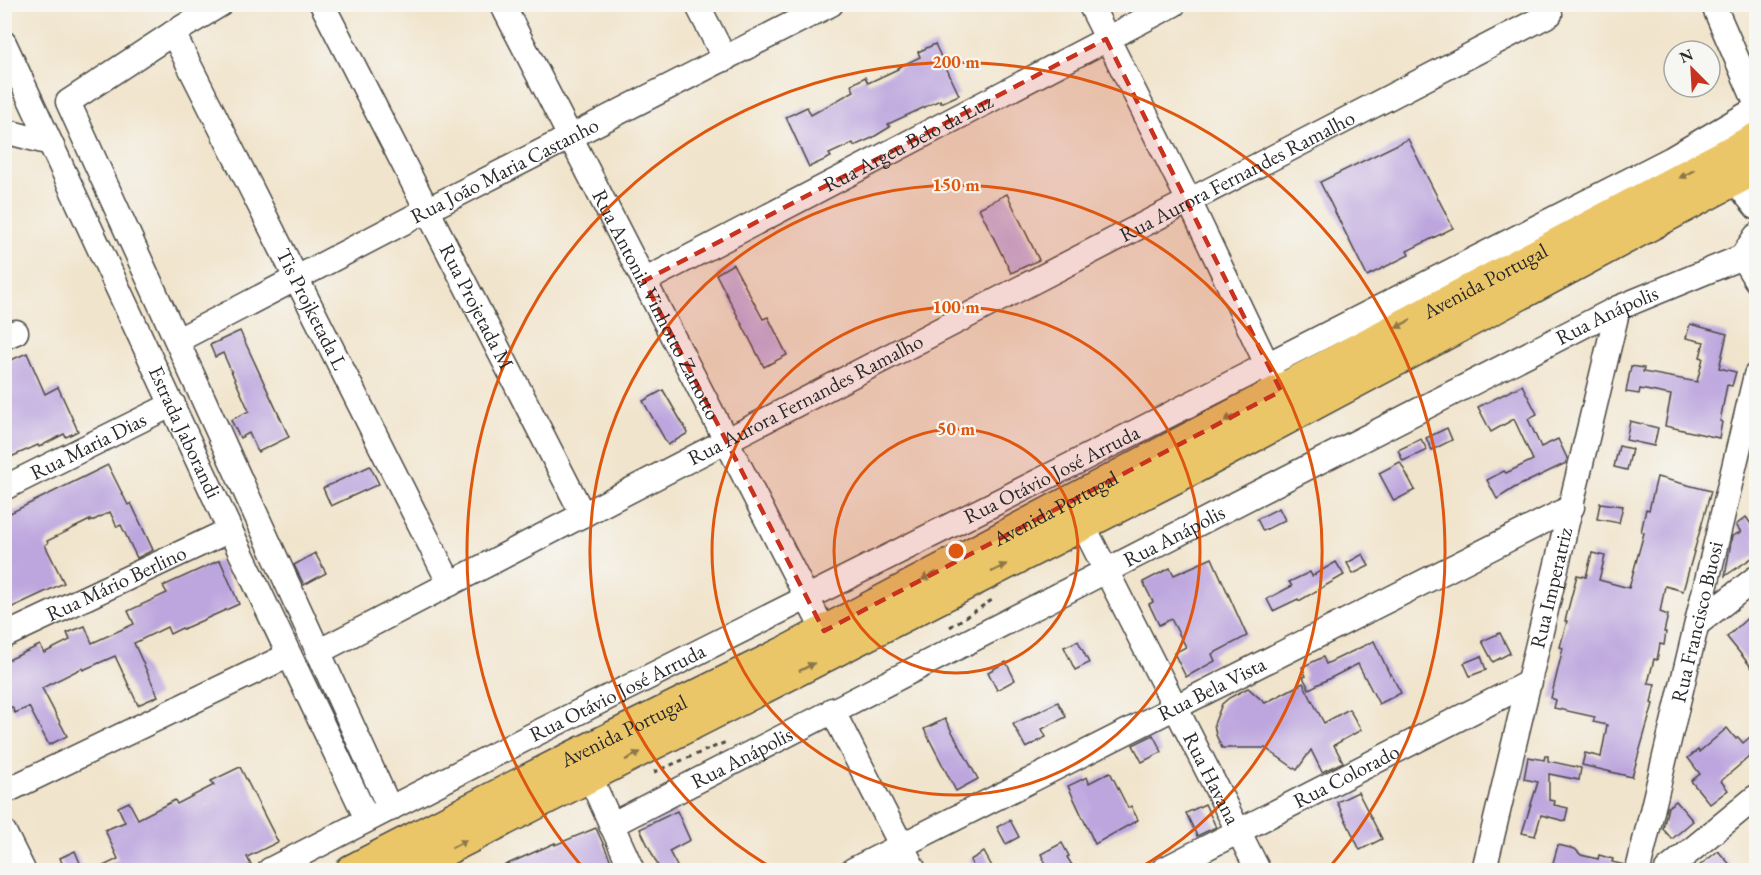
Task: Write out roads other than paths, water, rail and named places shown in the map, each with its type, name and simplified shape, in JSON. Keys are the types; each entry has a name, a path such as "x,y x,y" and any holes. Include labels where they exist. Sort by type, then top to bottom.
{"main road":[{"name":"Avenida Portugal","path":"407,870 1083,525 1287,404 1435,306 1756,138"},
{"name":"Avenida Portugal","path":"351,870 569,758 1746,175"}],"street":[{"path":"221,4 68,102 390,809"},
{"name":"Rua Projetada M","path":"322,4 584,514"},
{"name":"Rua Antonia Vinhotto Zanotto","path":"502,4 824,631"},
{"path":"697,4 725,59"},
{"name":"Rua João Maria Castanho","path":"178,340 831,4"},
{"path":"1090,4 1287,404"},
{"name":"Rua Argeu Belo da Luz","path":"644,281 1174,4"},
{"path":"1713,4 1756,103"},
{"name":"Rua Aurora Fernandes Ramalho","path":"318,652 1189,201 1548,9"},
{"name":"Tis Projketada L","path":"173,33 450,584"},
{"name":"Estrada Jaborandi","path":"4,43 367,819"},
{"name":"Rua Otávio José Arruda","path":"270,870 1671,159 1756,109"},
{"path":"4,131 50,143"},
{"path":"1746,175 1756,207"},
{"path":"1756,236 1742,257 1756,280"},
{"name":"Rua Anápolis","path":"611,825 1618,308 1742,257"},
{"name":"Rua Imperatriz","path":"1484,870 1618,308"},
{"name":"Rua Francisco Buosi","path":"1638,870 1756,375"},
{"name":"Rua Maria Dias","path":"4,488 173,404"},
{"name":"Rua Bela Vista","path":"853,870 1572,507"},
{"name":"Rua Havana","path":"1083,525 1258,870"},
{"name":"Rua Mário Berlino","path":"4,636 230,530"},
{"path":"1697,624 1756,578"},
{"path":"4,792 289,655"},
{"name":"Rua Colorado","path":"1163,870 1530,682"},
{"path":"832,710 914,870"},
{"path":"590,777 632,870"},
{"path":"1647,833 1674,868 1756,797"},
{"path":"4,832 23,870"}]}
